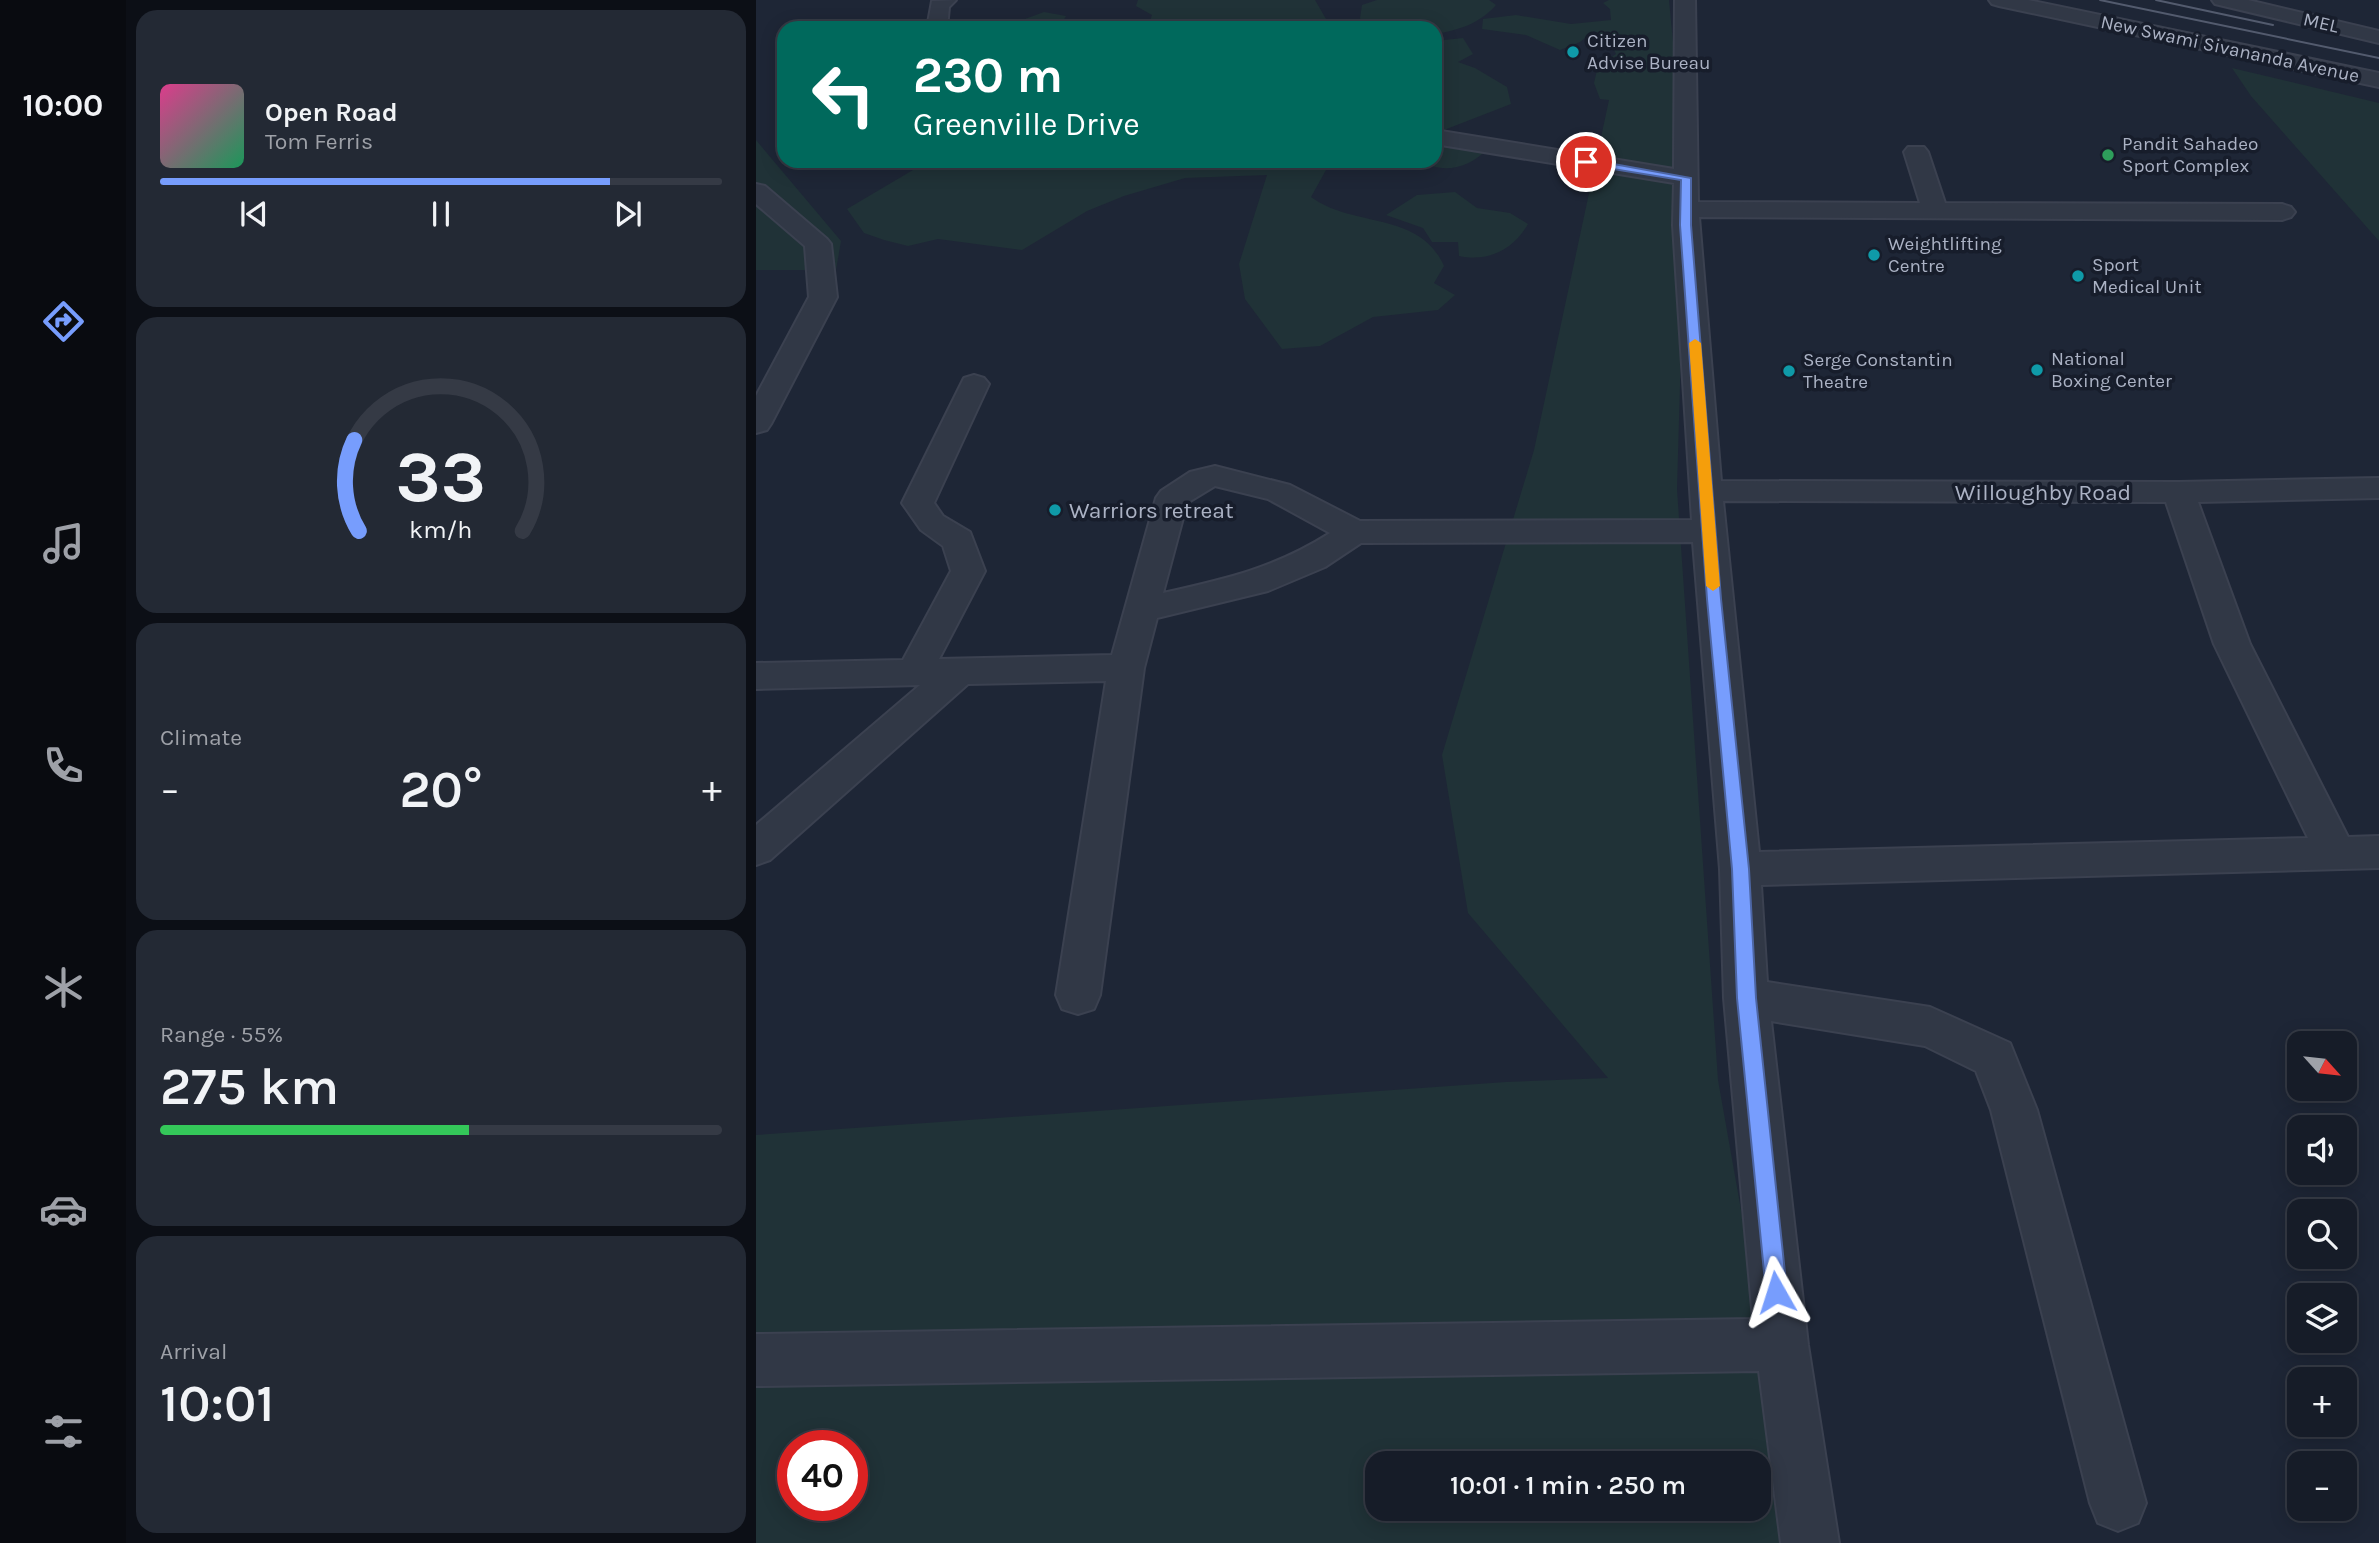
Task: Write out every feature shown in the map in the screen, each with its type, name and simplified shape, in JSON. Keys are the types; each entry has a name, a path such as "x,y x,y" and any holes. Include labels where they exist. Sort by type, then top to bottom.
{"street":[{"path":"938,21 939,5 946,0"},
{"path":"1685,0 1686,225 1709,531 1740,869 1746,998 1782,1345 1810,1543"},
{"name":"New Swami Sivananda Avenue","path":"1999,0 2379,80"},
{"name":"MEL","path":"2222,0 2379,37"},
{"path":"2300,0 2379,20"},
{"path":"1442,139 1686,194 1935,209 2282,212"},
{"path":"1916,152 1935,209"},
{"path":"756,191 818,244 823,296 756,424"},
{"path":"913,674 968,571 958,540 932,523 918,503 974,384"},
{"path":"1077,995 1126,668 1172,498 1200,479 1215,476 1279,492 1354,532 1709,531"},
{"name":"Willoughby Road","path":"1706,491 2179,492 2379,488"},
{"path":"2179,492 2232,644 2336,853"},
{"path":"1142,610 1256,583 1312,559 1354,532"},
{"path":"756,676 957,674 1126,668"},
{"path":"756,849 957,674"},
{"path":"1740,869 2379,852"},
{"path":"1746,998 1930,1027 1994,1057 2014,1110 2118,1503"},
{"path":"756,1360 1782,1345"}],"shaded area":[{"path":"1138,0 1315,0 1326,19 1150,21 1152,15 1136,6"},
{"path":"1377,0 1489,0 1496,5 1483,17 1468,25 1442,32 1442,21 1362,21 1362,5"},
{"path":"1609,0 1669,0 1686,178 1677,489 1718,1080 1800,1543 756,1543 756,1135 1506,1082 1608,1078 1468,913 1442,755 1534,450 1609,100 1600,99 1594,83 1598,66 1616,54 1608,38 1594,31 1580,42 1560,50 1526,35 1482,29 1483,19 1516,15 1571,24 1611,20 1610,9 1603,3"},
{"path":"1044,12 1066,16 1063,21 1023,21"},
{"path":"1463,38 1473,54 1458,62 1475,68 1507,87 1511,104 1442,130 1442,40"},
{"path":"2232,68 2379,103 2379,241 2251,96"},
{"path":"1442,136 1485,151 1464,165 1442,168"},
{"path":"756,140 841,241 836,270 756,270"},
{"path":"1327,168 1311,197 1328,207 1384,222 1419,236 1433,249 1444,266 1434,283 1455,295 1438,310 1373,317 1320,346 1282,349 1245,299 1239,264 1267,175 1185,178 1124,196 1087,211 1022,250 938,239 908,246 864,233 847,209 913,170"},
{"path":"1455,192 1477,208 1510,213 1528,224 1515,241 1499,252 1470,257 1459,256 1458,242 1432,242 1423,228 1386,215 1417,195"}],"tram line":[{"path":"2100,0 2379,58"},
{"path":"2156,0 2273,25"}],"slow traffic":[{"path":"1695,343 1713,586"}],"place":[{"name":"Citizen Advise Bureau","path":"1573,52"},
{"name":"Pandit Sahadeo Sport Complex","path":"2108,155"},
{"name":"Weightlifting Centre","path":"1874,255"},
{"name":"Sport Medical Unit","path":"2078,276"},
{"name":"National Boxing Center","path":"2037,370"},
{"name":"Serge Constantin Theatre","path":"1789,371"},
{"name":"Warriors retreat","path":"1055,510"}],"route":[{"path":"1586,162 1686,178 1686,225 1714,599 1740,869 1746,998 1776,1292"}]}
